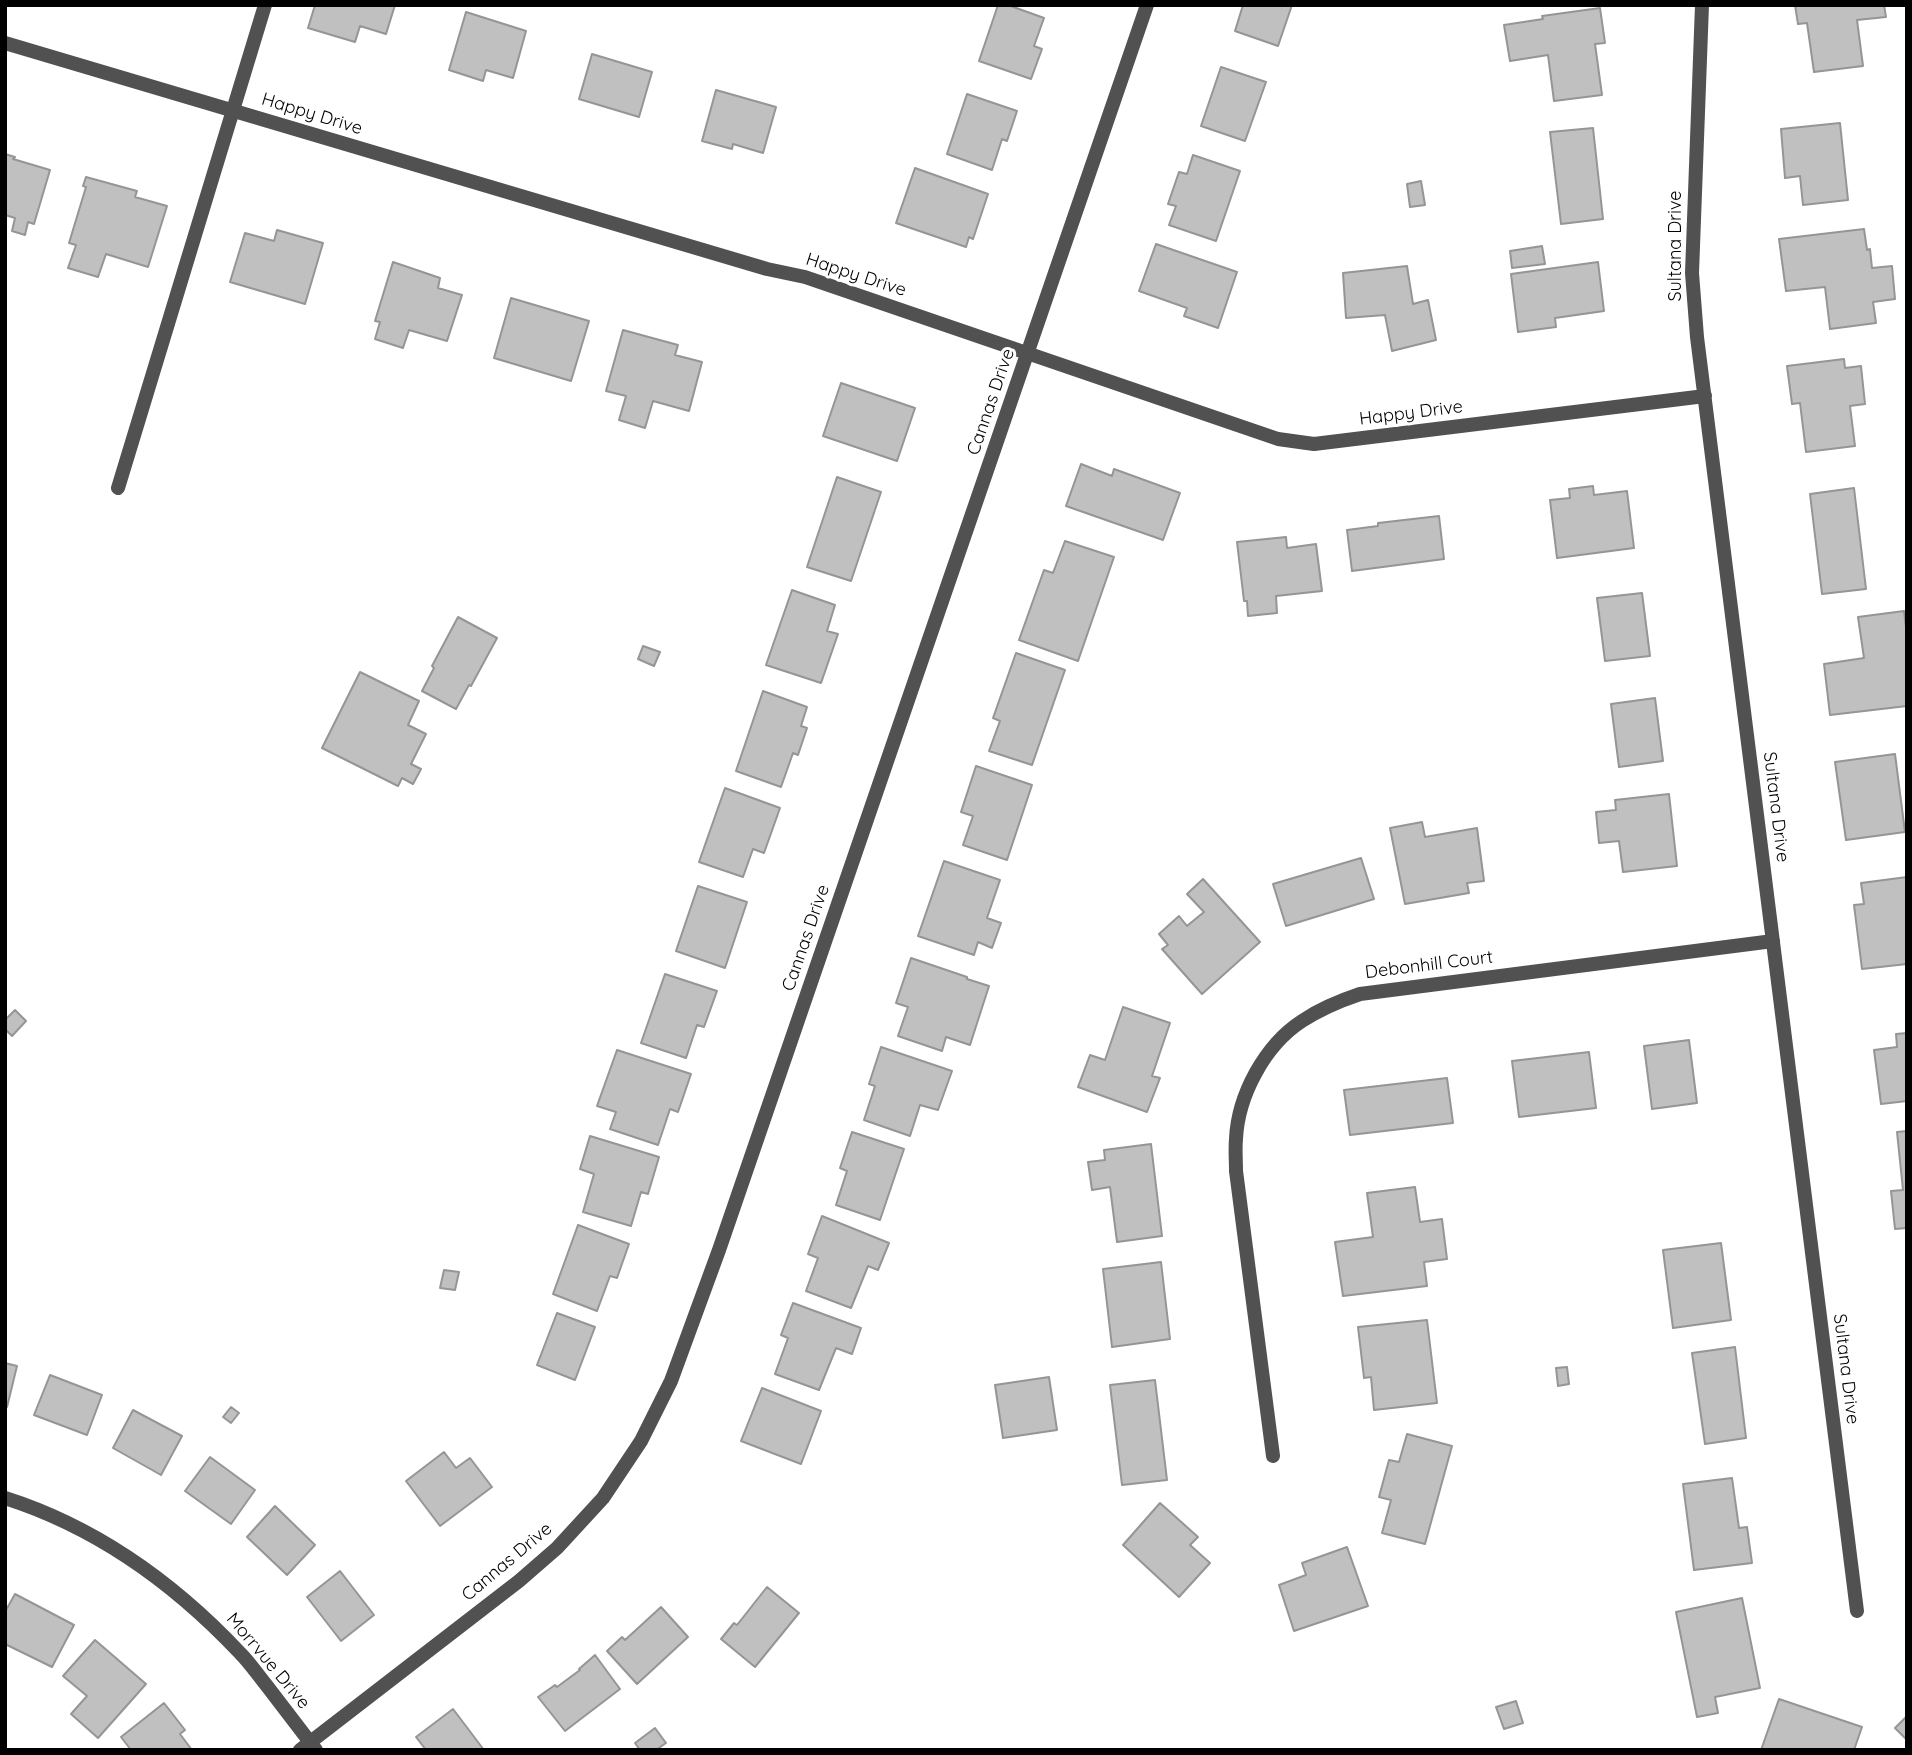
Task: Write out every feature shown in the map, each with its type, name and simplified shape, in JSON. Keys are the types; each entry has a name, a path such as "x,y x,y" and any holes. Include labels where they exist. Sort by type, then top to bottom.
{"street":[{"path":"118,488 265,5"},
{"name":"Cannas Drive","path":"309,1747 557,1548 603,1498 641,1441 671,1381 719,1250 1147,5"},
{"name":"Sultana Drive","path":"1702,5 1692,273 1697,337 1857,1611"},
{"name":"Happy Drive","path":"5,43 767,269 805,277 1278,439 1314,444 1704,397"},
{"name":"Debonhill Court","path":"1273,1456 1236,1171 1236,1138 1242,1104 1255,1073 1274,1046 1299,1022 1328,1005 1360,994 1773,941"},
{"name":"Morrvue Drive","path":"5,1498 30,1506 86,1532 143,1566 195,1607 242,1655 309,1747"}],"building":[{"path":"315,5 395,5 386,34 360,26 355,42 308,28"},
{"path":"998,5 1008,5 1044,18 1034,46 1042,49 1031,79 979,61"},
{"path":"1243,5 1292,5 1278,46 1235,31"},
{"path":"1795,5 1884,5 1886,17 1857,20 1863,66 1814,72 1807,23 1798,24"},
{"path":"1600,8 1605,43 1595,44 1602,95 1554,101 1548,55 1510,61 1504,25 1543,19 1542,16"},
{"path":"466,12 526,31 513,78 486,70 483,81 449,70"},
{"path":"592,54 652,72 639,117 579,99"},
{"path":"1221,67 1266,82 1245,141 1201,126"},
{"path":"716,90 776,107 763,153 733,144 732,149 702,141"},
{"path":"967,94 1017,111 1007,141 1002,139 992,170 947,154"},
{"path":"1840,123 1848,200 1803,205 1800,176 1785,178 1781,129"},
{"path":"1593,128 1603,219 1561,224 1550,132"},
{"path":"5,154 50,170 34,224 28,222 25,235 12,231 15,218 5,215"},
{"path":"1193,155 1240,171 1216,241 1169,225 1176,206 1168,204 1179,172 1187,174"},
{"path":"915,168 988,194 973,239 969,237 966,247 896,223"},
{"path":"86,177 137,191 135,197 167,206 148,267 106,254 98,277 68,268 76,245 69,243 86,187 83,186"},
{"path":"1421,181 1425,205 1410,207 1407,184"},
{"path":"1864,229 1872,268 1892,266 1895,299 1873,302 1876,323 1830,329 1825,287 1786,291 1779,239"},
{"path":"277,230 323,243 305,304 230,282 245,233 274,241"},
{"path":"1156,244 1237,272 1218,328 1184,316 1187,308 1139,291"},
{"path":"1542,246 1545,264 1512,268 1510,251"},
{"path":"393,262 440,278 438,288 462,295 447,341 409,330 403,348 375,339 380,322 375,321"},
{"path":"1598,262 1604,311 1555,318 1556,327 1518,332 1511,274"},
{"path":"1407,266 1413,304 1428,300 1436,340 1392,351 1385,315 1346,318 1343,273"},
{"path":"511,298 589,321 571,381 494,358"},
{"path":"623,330 678,345 675,355 702,362 689,411 653,401 645,428 619,420 626,396 606,391"},
{"path":"1844,359 1845,368 1861,366 1865,404 1850,406 1855,446 1806,452 1800,403 1792,404 1787,366"},
{"path":"841,383 915,408 897,461 823,436"},
{"path":"1081,464 1112,476 1114,469 1180,493 1163,540 1066,506"},
{"path":"837,477 881,492 851,581 807,567"},
{"path":"1593,486 1594,495 1627,491 1634,548 1557,558 1550,500 1570,498 1569,489"},
{"path":"1854,488 1866,589 1822,594 1810,494"},
{"path":"1439,516 1444,559 1352,571 1347,530 1378,526 1378,523"},
{"path":"1286,537 1287,548 1316,544 1322,591 1276,596 1277,613 1248,616 1237,542"},
{"path":"1065,541 1114,557 1078,661 1019,640 1044,570 1053,573"},
{"path":"792,590 835,605 827,631 838,634 821,683 766,665"},
{"path":"1642,593 1650,656 1605,661 1597,598"},
{"path":"1904,611 1907,636 1907,706 1830,715 1824,664 1864,658 1858,617"},
{"path":"458,617 497,638 456,709 422,691"},
{"path":"643,646 660,652 654,666 638,659"},
{"path":"1016,653 1065,670 1032,765 989,751 1000,721 993,718"},
{"path":"360,672 419,701 408,725 426,734 411,764 421,769 413,784 402,778 398,786 322,748"},
{"path":"763,691 807,707 801,726 807,728 798,755 793,753 781,787 736,771"},
{"path":"1655,698 1663,761 1619,767 1611,704"},
{"path":"1895,754 1905,832 1846,840 1835,762"},
{"path":"976,766 1032,785 1007,860 963,845 973,816 961,812"},
{"path":"725,788 780,808 764,853 753,849 743,877 699,862"},
{"path":"1669,794 1677,866 1623,872 1619,841 1599,843 1596,812 1616,810 1615,800"},
{"path":"1422,822 1425,837 1477,828 1484,881 1467,883 1469,893 1405,904 1390,828"},
{"path":"1361,858 1374,899 1286,926 1273,884"},
{"path":"944,861 1000,880 987,918 1001,923 992,948 978,942 974,955 918,936"},
{"path":"1907,877 1907,964 1862,969 1854,905 1864,904 1861,883"},
{"path":"1203,879 1260,942 1202,994 1162,949 1168,945 1159,934 1179,916 1187,926 1204,912 1187,894"},
{"path":"698,886 747,902 725,968 676,951"},
{"path":"911,958 989,986 970,1045 946,1037 942,1051 898,1036 908,1007 896,1003"},
{"path":"665,974 717,991 704,1027 697,1025 686,1058 641,1043"},
{"path":"1123,1007 1170,1023 1152,1076 1160,1078 1147,1112 1078,1087 1090,1055 1105,1060"},
{"path":"15,1010 26,1021 12,1036 5,1029 5,1020"},
{"path":"1907,1033 1907,1101 1881,1104 1874,1050 1897,1047 1896,1034"},
{"path":"1689,1040 1697,1103 1652,1109 1644,1046"},
{"path":"881,1047 952,1071 938,1110 920,1105 910,1136 864,1120 875,1086 869,1084"},
{"path":"617,1050 691,1074 678,1112 670,1109 658,1145 610,1129 616,1112 597,1106"},
{"path":"1589,1052 1596,1108 1519,1117 1512,1061"},
{"path":"1447,1078 1453,1123 1350,1135 1344,1090"},
{"path":"1907,1131 1907,1228 1895,1229 1891,1191 1903,1190 1897,1132"},
{"path":"852,1132 904,1149 880,1220 836,1205 847,1171 840,1168"},
{"path":"590,1136 659,1157 648,1194 641,1192 631,1226 583,1212 594,1174 580,1169"},
{"path":"1151,1144 1162,1236 1117,1242 1110,1187 1092,1190 1088,1162 1105,1160 1104,1150"},
{"path":"1415,1187 1420,1222 1442,1219 1447,1259 1424,1262 1427,1286 1343,1296 1335,1242 1373,1237 1367,1193"},
{"path":"822,1216 889,1243 878,1270 868,1266 851,1308 806,1291 818,1258 808,1254"},
{"path":"578,1225 629,1244 617,1278 610,1276 597,1311 553,1294"},
{"path":"1721,1243 1731,1320 1673,1328 1663,1250"},
{"path":"1161,1262 1170,1339 1112,1347 1103,1269"},
{"path":"444,1270 459,1272 455,1290 440,1288"},
{"path":"793,1303 861,1328 852,1354 836,1348 819,1390 775,1374 788,1338 781,1335"},
{"path":"557,1313 595,1327 575,1380 537,1365"},
{"path":"1427,1320 1437,1403 1374,1410 1371,1377 1364,1378 1358,1327"},
{"path":"1735,1347 1746,1438 1705,1444 1692,1353"},
{"path":"5,1363 17,1366 7,1407 5,1407"},
{"path":"1567,1367 1569,1384 1558,1386 1556,1368"},
{"path":"50,1375 102,1395 87,1435 34,1415"},
{"path":"1049,1377 1057,1430 1003,1438 995,1385"},
{"path":"1155,1380 1167,1480 1122,1485 1110,1385"},
{"path":"762,1388 821,1411 801,1464 741,1441"},
{"path":"231,1407 239,1413 231,1423 223,1417"},
{"path":"133,1410 182,1436 161,1475 113,1448"},
{"path":"1407,1434 1452,1446 1425,1544 1382,1533 1391,1500 1379,1497 1389,1460 1399,1462"},
{"path":"444,1452 456,1468 470,1458 492,1487 440,1526 406,1481"},
{"path":"210,1457 255,1490 231,1524 185,1491"},
{"path":"1732,1478 1739,1528 1747,1527 1752,1563 1694,1570 1683,1484"},
{"path":"1160,1503 1198,1537 1190,1545 1210,1563 1179,1597 1123,1545"},
{"path":"275,1506 315,1545 287,1575 247,1537"},
{"path":"1347,1547 1368,1606 1294,1631 1279,1585 1306,1575 1302,1563"},
{"path":"340,1571 374,1615 341,1641 307,1597"},
{"path":"767,1587 799,1613 755,1667 721,1639 734,1623 737,1625"},
{"path":"15,1594 74,1625 52,1667 5,1644 5,1612"},
{"path":"1742,1598 1760,1688 1715,1697 1718,1713 1697,1717 1676,1612"},
{"path":"661,1607 688,1637 637,1684 607,1651 622,1637 625,1640"},
{"path":"95,1640 146,1684 98,1738 71,1714 87,1696 63,1676"},
{"path":"595,1655 620,1689 565,1731 538,1697 555,1685 557,1687"},
{"path":"1779,1699 1862,1727 1854,1750 1761,1750"},
{"path":"1516,1701 1523,1723 1504,1729 1496,1707"},
{"path":"164,1703 185,1730 180,1734 192,1750 131,1750 121,1737"},
{"path":"453,1709 484,1750 426,1750 416,1737"},
{"path":"1907,1716 1907,1740 1895,1728"},
{"path":"655,1728 666,1743 656,1750 640,1750 635,1743"}]}
